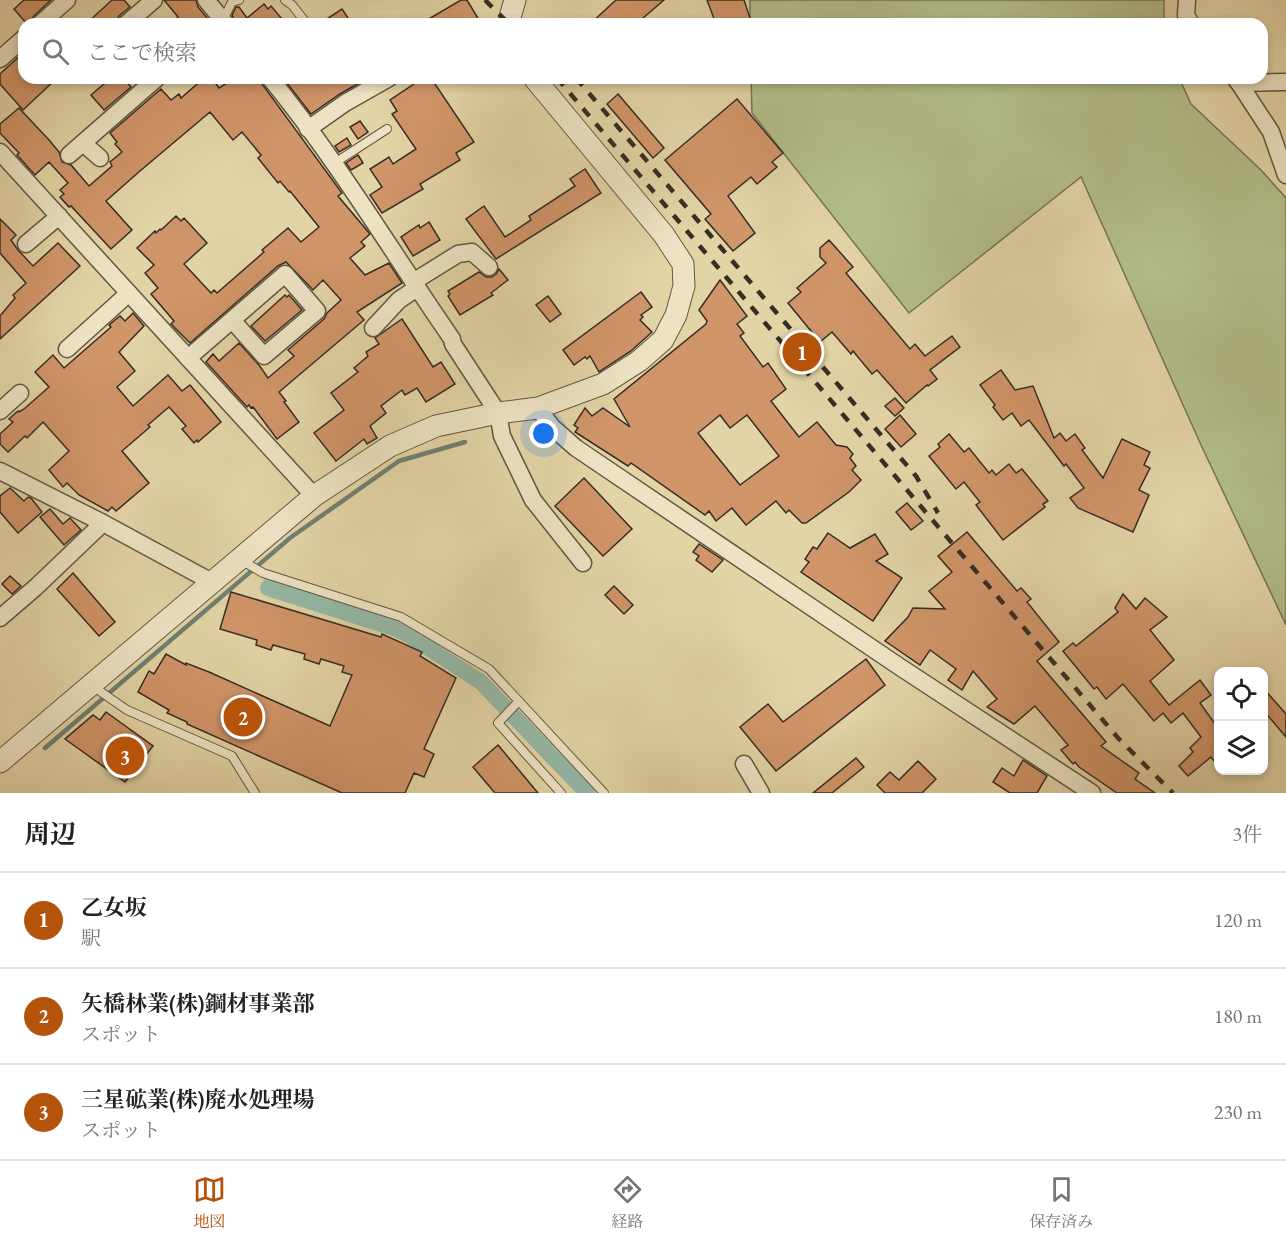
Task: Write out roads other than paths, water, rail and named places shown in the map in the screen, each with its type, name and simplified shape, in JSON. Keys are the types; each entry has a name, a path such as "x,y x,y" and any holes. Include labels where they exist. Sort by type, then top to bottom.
{"street":[{"path":"47,18 67,0"},
{"path":"133,18 154,0"},
{"path":"206,0 221,18"},
{"path":"510,18 515,0"},
{"path":"1187,0 1188,18"},
{"path":"0,59 18,43"},
{"path":"1268,82 1286,82"},
{"path":"69,155 150,84"},
{"path":"274,84 333,164 452,339 498,413 502,436 533,500 583,564"},
{"path":"308,129 345,103 378,84"},
{"path":"0,762 95,688 212,582 244,562 314,496 390,446 436,426 498,413 538,408 603,384 639,361 663,340 676,315 684,286 683,264 664,235 539,84"},
{"path":"1239,84 1270,132 1286,175"},
{"path":"83,142 100,158"},
{"path":"0,152 314,496"},
{"path":"26,244 59,216"},
{"path":"373,328 415,285 459,254 472,252 489,267"},
{"path":"188,358 285,274 317,311 264,356 232,320"},
{"path":"67,349 129,293"},
{"path":"0,411 20,393"},
{"path":"538,408 552,427 576,448 1092,793"},
{"path":"2,474 104,524 212,582"},
{"path":"0,618 104,524"},
{"path":"744,764 762,793"}],"lane":[{"path":"226,18 232,2 239,0"},
{"path":"285,0 302,18"},
{"path":"333,164 387,129"},
{"path":"244,562 260,571 401,617 489,669 604,793"},
{"path":"95,688 127,710 232,756 255,793"},
{"path":"519,701 498,723 561,793"}],"waterway":[{"path":"45,748 290,538 399,461 465,442"},
{"path":"272,583 268,588 407,634 481,682 587,793"}],"railway":[{"path":"485,0 503,18"},
{"path":"562,84 1119,739 1173,793"},
{"path":"581,84 916,476 938,513"}],"place":[{"name":"乙女坂","path":"802,352"},
{"name":"矢橋林業(株)鋼材事業部","path":"243,717"},
{"name":"三星砿業(株)廃水処理場","path":"125,756"}]}
